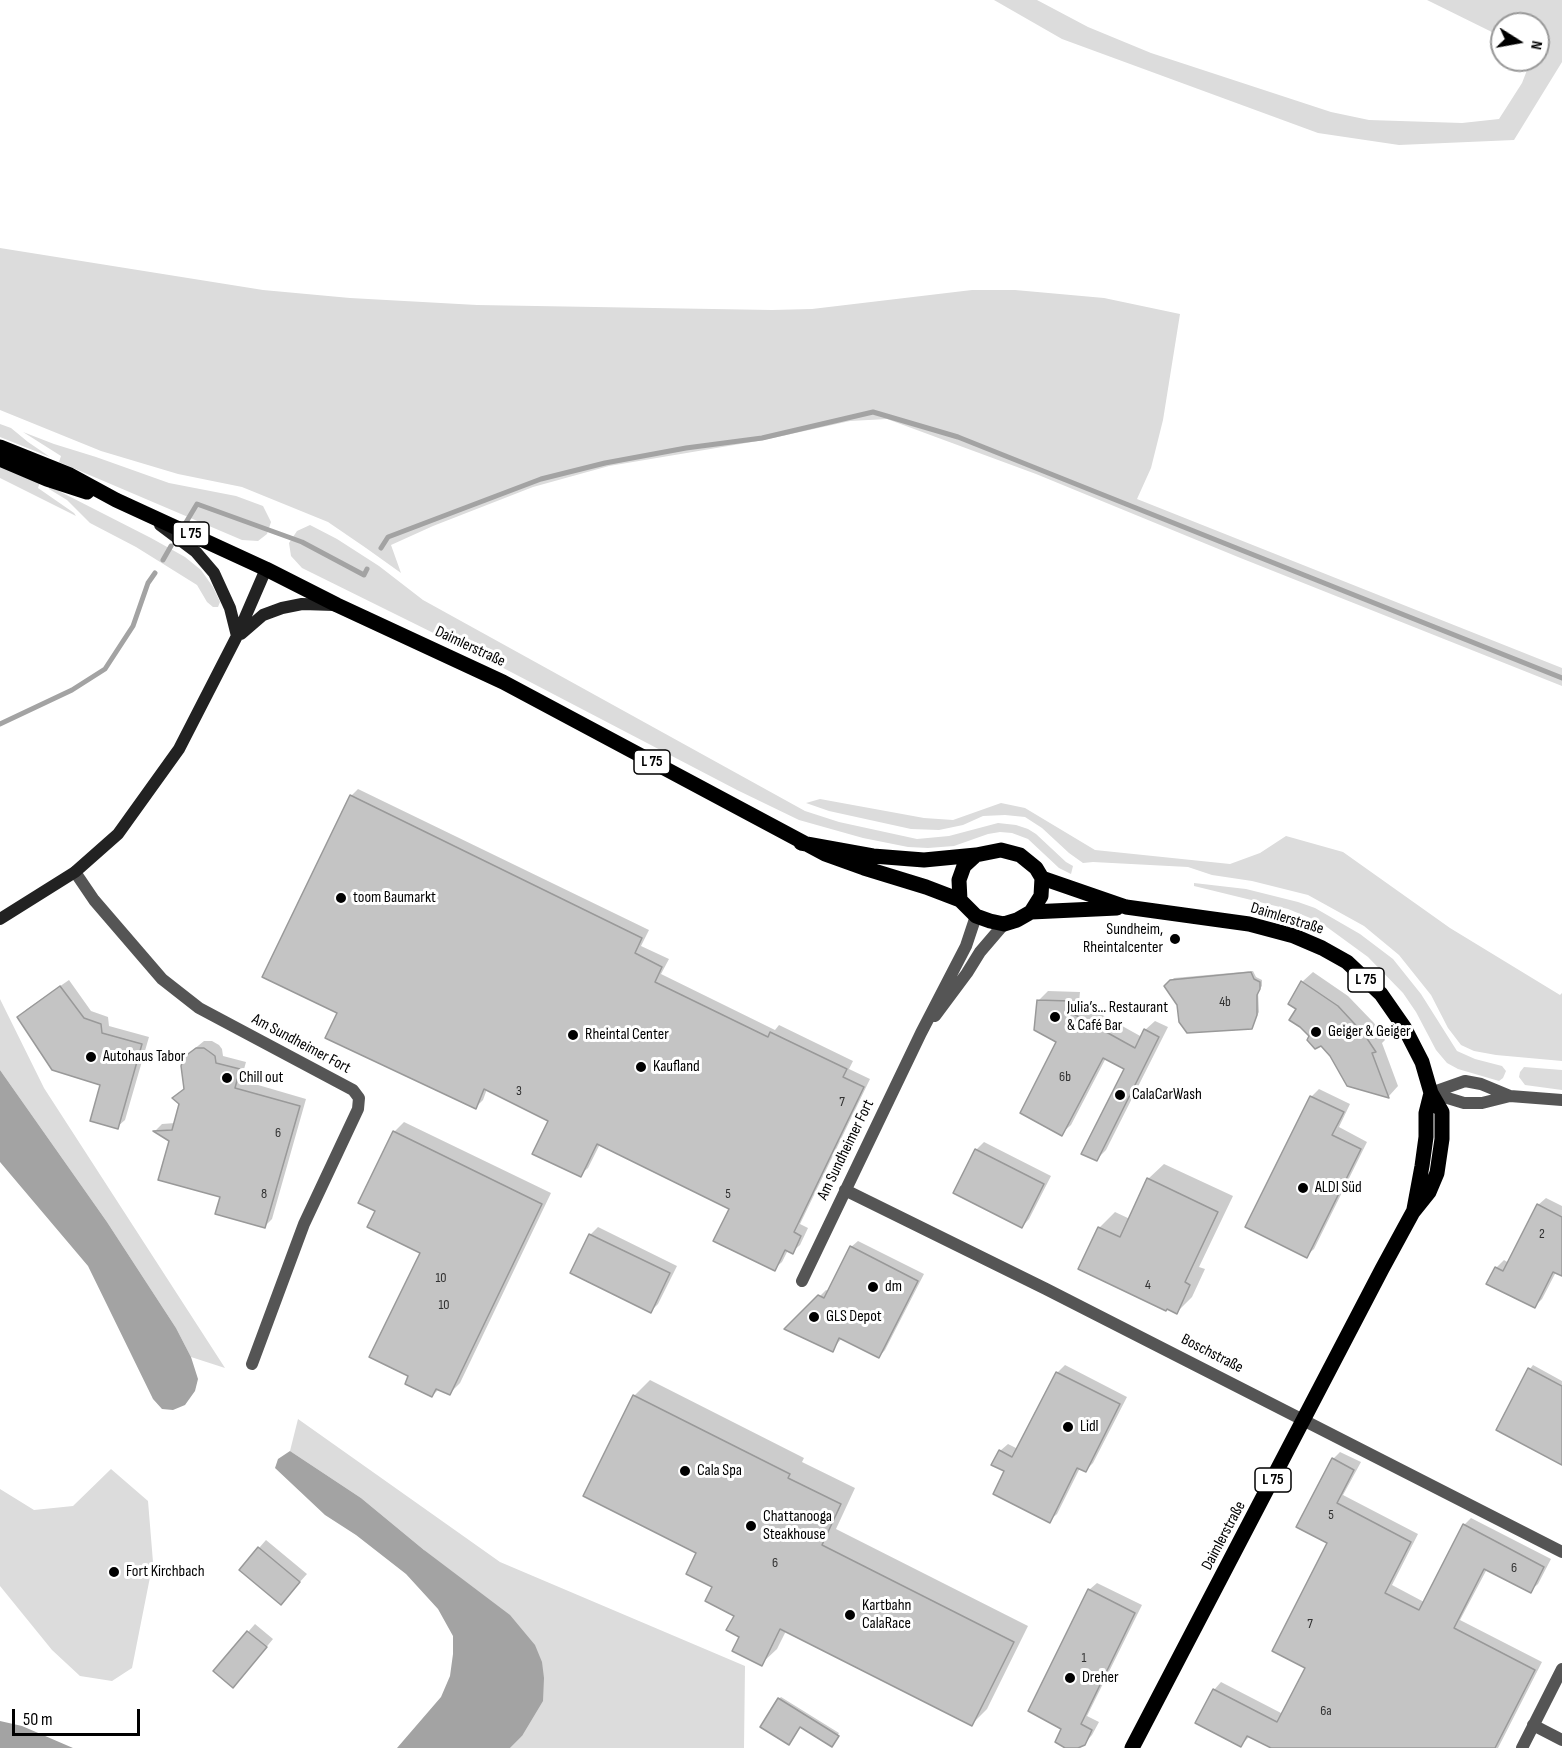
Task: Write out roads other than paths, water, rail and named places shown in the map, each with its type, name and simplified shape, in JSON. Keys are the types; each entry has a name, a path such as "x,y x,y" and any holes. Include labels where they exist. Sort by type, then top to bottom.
{"main road":[{"name":"Daimlerstraße","path":"0,447 61,470 116,500 503,682 801,843 844,861 960,900 976,916 1004,924 1031,912 1126,907 1249,924 1294,936 1322,948 1347,962 1381,994 1404,1027 1422,1062 1431,1094 1425,1113 1426,1137 1413,1212 1132,1748"},
{"name":"Daimlerstraße","path":"0,459 47,479 116,500"},
{"name":"Daimlerstraße","path":"801,843 883,857 924,860 1001,850 1020,855 1036,868 1042,878 1126,907"},
{"path":"960,900 959,880 964,866 976,855"},
{"path":"1031,912 1041,896 1042,878"}],"street":[{"path":"144,512 196,552 214,573 230,608 237,636"},
{"path":"0,919 75,872 118,834 179,749 237,636 266,569"},
{"path":"237,636 262,615 282,608 302,604 337,605"},
{"name":"Am Sundheimer Fort","path":"75,872 94,900 162,979 221,1021 352,1090 359,1098 358,1109 304,1224 252,1364"},
{"name":"Am Sundheimer Fort","path":"802,1281 921,1033 966,946 976,916"},
{"name":"Am Sundheimer Fort","path":"921,1033 968,973 980,952 1004,924"},
{"path":"1431,1094 1465,1081 1481,1084 1510,1096 1562,1100"},
{"path":"1431,1094 1464,1103 1482,1103 1510,1096"},
{"name":"Boschstraße","path":"845,1190 1305,1420 1562,1552"},
{"path":"1522,1748 1562,1669"},
{"path":"1533,1725 1562,1740"}],"waterway":[{"path":"381,548 388,537 541,479 605,463 686,448 762,438 873,412 958,437 1562,678"},
{"path":"182,529 197,504 302,542 364,575 367,569"},
{"path":"163,560 171,546"},
{"path":"0,724 72,690 105,669 133,626 148,583 155,573"}],"place":[{"name":"toom Baumarkt","path":"341,898"},
{"name":"Sundheim, Rheintalcenter","path":"1175,939"},
{"name":"Julia’s… Restaurant & Café Bar","path":"1055,1017"},
{"name":"Geiger & Geiger","path":"1316,1032"},
{"name":"Rheintal Center","path":"573,1035"},
{"name":"Autohaus Tabor","path":"91,1057"},
{"name":"Kaufland","path":"641,1067"},
{"name":"Chill out","path":"227,1078"},
{"name":"CalaCarWash","path":"1120,1095"},
{"name":"ALDI Süd","path":"1303,1188"},
{"name":"dm","path":"873,1287"},
{"name":"GLS Depot","path":"814,1317"},
{"name":"Lidl","path":"1068,1427"},
{"name":"Cala Spa","path":"685,1471"},
{"name":"Chattanooga Steakhouse","path":"751,1526"},
{"name":"Fort Kirchbach","path":"114,1572"},
{"name":"Kartbahn CalaRace","path":"850,1615"},
{"name":"Dreher","path":"1070,1678"}]}
